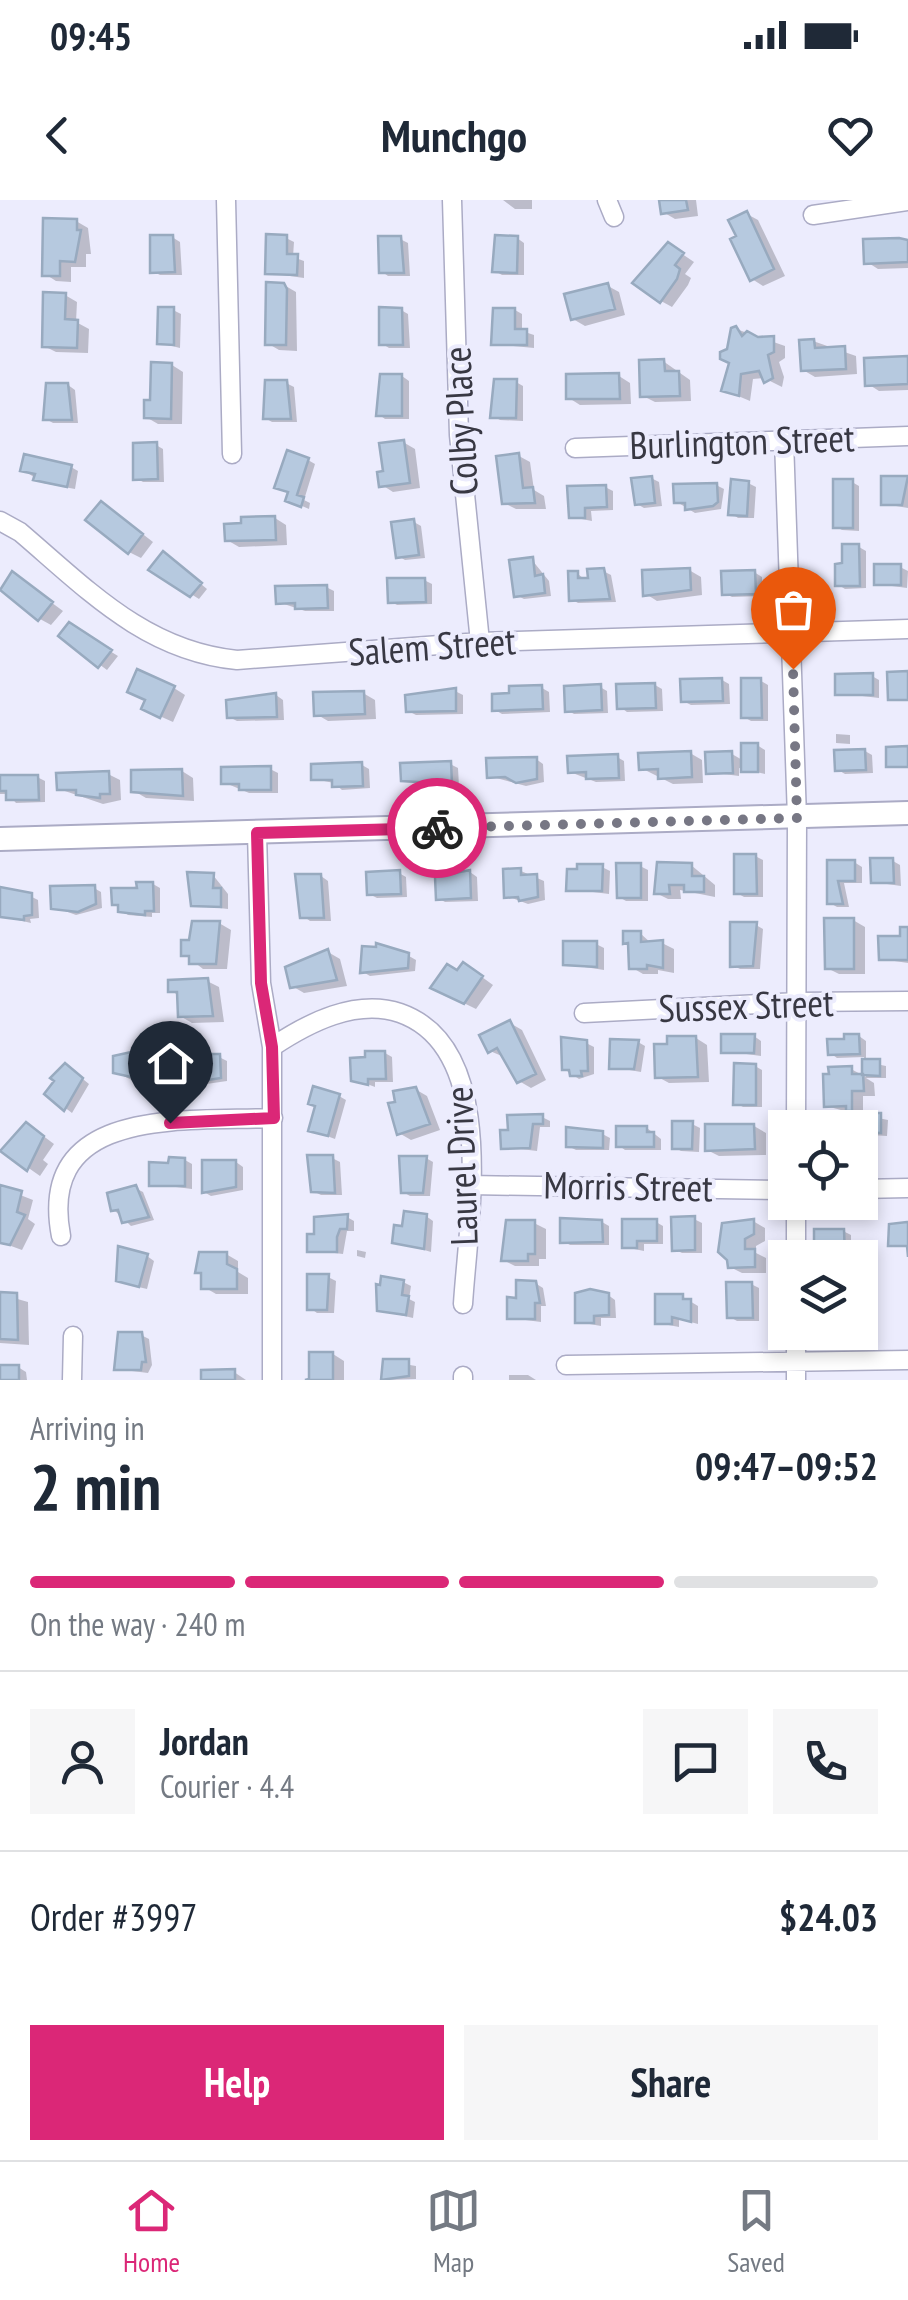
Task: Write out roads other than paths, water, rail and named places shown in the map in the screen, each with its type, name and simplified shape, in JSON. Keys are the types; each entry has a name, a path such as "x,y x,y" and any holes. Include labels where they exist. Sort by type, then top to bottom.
{"street":[{"path":"226,200 232,454"},
{"name":"Colby Place","path":"452,200 459,436 480,642"},
{"path":"814,215 908,201"},
{"name":"Burlington Street","path":"575,448 908,436"},
{"path":"784,440 797,818 796,1110"},
{"name":"Salem Street","path":"0,522 20,532 131,626 188,652 237,660 480,642 908,628"},
{"path":"0,838 908,813"},
{"path":"257,833 261,983 272,1047 274,1118 272,1380"},
{"name":"Sussex Street","path":"584,1013 798,1002 908,1002"},
{"name":"Laurel Drive","path":"272,1047 321,1020 384,1008 428,1029 444,1043 463,1080 470,1185 464,1304"},
{"path":"60,1236 57,1218 62,1180 72,1162 100,1136 135,1125 274,1118"},
{"name":"Morris Street","path":"470,1185 768,1190"},
{"path":"878,1189 908,1188"},
{"path":"72,1380 73,1336"},
{"path":"796,1350 796,1380"},
{"path":"566,1365 796,1358 908,1360"}]}
